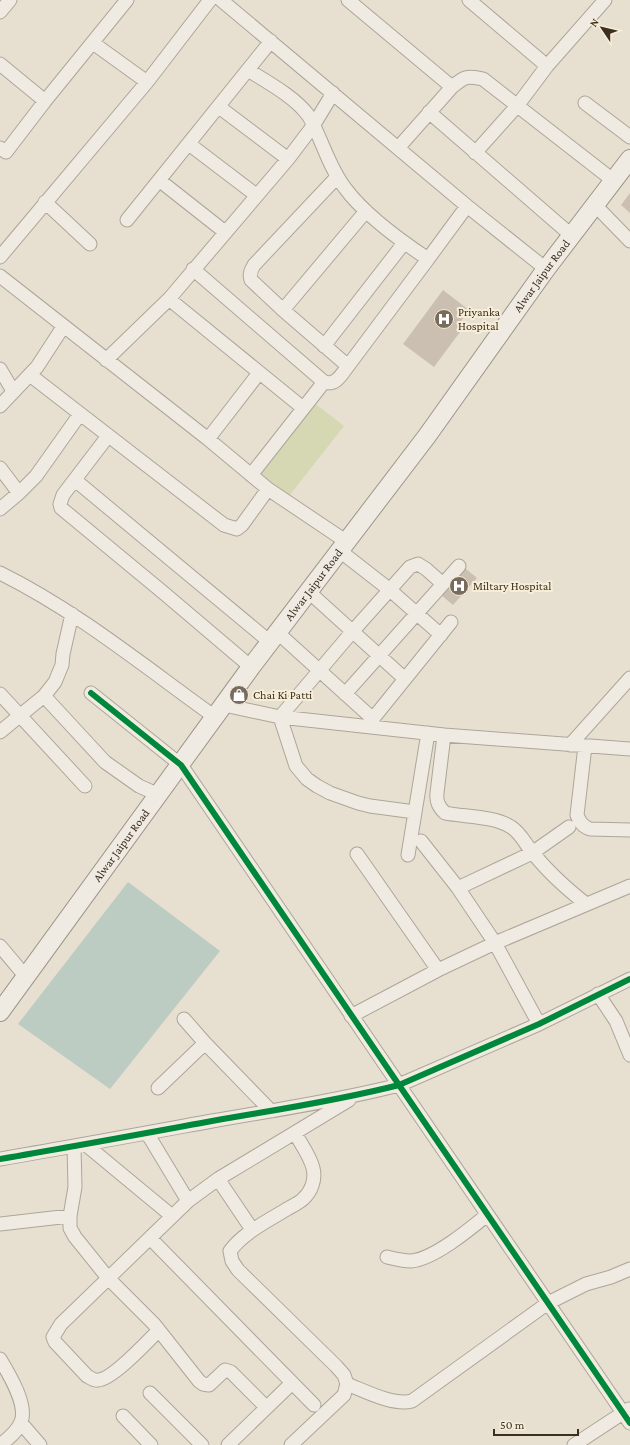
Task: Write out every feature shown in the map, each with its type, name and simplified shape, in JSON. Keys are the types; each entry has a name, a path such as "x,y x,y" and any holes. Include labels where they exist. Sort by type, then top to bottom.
{"main road":[{"name":"Alwar Jaipur Road","path":"0,1012 251,667 427,436 571,235 630,159"}],"street":[{"path":"0,12 10,0"},
{"path":"0,257 147,82 210,0"},
{"path":"222,0 467,206 546,270"},
{"path":"348,0 452,87"},
{"path":"469,0 547,66"},
{"path":"475,153 517,106 547,66 605,0"},
{"path":"0,148 6,152 45,101 93,43 122,2"},
{"path":"127,220 271,41"},
{"path":"93,43 147,82"},
{"path":"0,64 45,101"},
{"path":"248,70 298,104 309,116 337,177 352,197 366,211 404,243 428,259"},
{"path":"398,148 452,87 462,79 471,76 483,79 614,181"},
{"path":"106,360 169,299 288,159 314,126 333,93"},
{"path":"584,103 630,137"},
{"path":"219,107 288,159"},
{"path":"429,112 571,235"},
{"path":"189,144 256,195"},
{"path":"337,177 254,265 250,271 250,276 251,280 283,310 348,366"},
{"path":"159,180 225,232"},
{"path":"45,202 90,244"},
{"path":"595,205 630,241"},
{"path":"193,269 324,382 329,384 335,382 348,366 467,206"},
{"path":"283,310 366,211"},
{"path":"324,346 404,243"},
{"path":"0,276 208,439 268,489 344,546 390,590 441,635"},
{"path":"169,299 303,408"},
{"path":"0,406 37,367 63,326"},
{"path":"0,369 13,391"},
{"path":"208,439 260,373"},
{"path":"30,374 108,436 224,525 232,529 237,529 242,525 268,489"},
{"path":"251,475 324,382"},
{"path":"0,509 36,476 80,414"},
{"path":"108,436 61,499 60,504 64,511 251,667"},
{"path":"0,468 19,493"},
{"path":"75,480 319,671 346,694 369,722"},
{"path":"280,717 352,632 410,567 418,564 443,584"},
{"path":"346,694 459,566"},
{"path":"0,573 28,587 72,614 219,711 280,717 369,722 444,735 630,748"},
{"path":"309,592 405,679"},
{"path":"0,732 44,696 53,685 60,672 72,614"},
{"path":"369,722 451,622"},
{"path":"570,745 630,678"},
{"path":"91,693 181,765 548,1303 628,1414 574,1445"},
{"path":"0,694 85,786"},
{"path":"44,696 105,762 139,786 159,795"},
{"path":"280,717 296,766 306,779 330,793 358,803 415,812"},
{"path":"408,855 428,733"},
{"path":"444,735 437,793 439,807 445,813 493,820 511,827 517,832 532,853 571,892 586,904"},
{"path":"585,746 577,815 579,822 590,828 630,830"},
{"path":"458,888 532,853 569,827"},
{"path":"421,841 458,888 495,943 539,1024"},
{"path":"357,854 438,970"},
{"path":"351,1016 438,970 495,943 630,886"},
{"path":"0,946 26,977"},
{"path":"0,1159 355,1096 399,1085 539,1024 630,979"},
{"path":"598,994 616,1021 630,1055"},
{"path":"184,1019 205,1043 271,1111"},
{"path":"158,1088 205,1043"},
{"path":"159,1330 113,1374 100,1380 93,1380 87,1376 55,1342 53,1337 56,1329 188,1201 218,1179 355,1096"},
{"path":"147,1132 188,1201"},
{"path":"291,1445 344,1395 347,1384 344,1375 336,1366 238,1270 232,1261 230,1251 248,1234 303,1200 311,1189 314,1181 314,1170 295,1133"},
{"path":"79,1145 172,1216"},
{"path":"79,1145 75,1187 70,1216 70,1228 75,1237 108,1278 154,1324 198,1381 209,1385 225,1370 231,1372 266,1407"},
{"path":"218,1179 249,1224"},
{"path":"387,1257 412,1261 423,1257 448,1245 488,1214"},
{"path":"0,1224 70,1216"},
{"path":"150,1238 314,1406"},
{"path":"347,1384 394,1401 412,1401 548,1303 586,1284 617,1275 630,1269"},
{"path":"0,1358 8,1372 20,1400 22,1415 21,1422 14,1433 0,1445"},
{"path":"228,1445 266,1407 292,1384"},
{"path":"150,1393 202,1445"},
{"path":"123,1416 151,1445"},
{"path":"21,1422 40,1445"}],"green space":[{"path":"309,399 344,426 289,496 255,469"}],"shaded area":[{"path":"128,882 220,951 110,1089 18,1024"}],"building":[{"path":"630,193 630,213 621,205"},
{"path":"443,290 469,310 458,325 463,328 434,367 403,344"},
{"path":"465,568 477,578 453,605 441,595"}],"cycle path":[{"path":"91,693 181,765 399,1085 539,1024 630,979"},
{"path":"0,1159 306,1105 399,1085 630,1423"}],"place":[{"name":"Priyanka Hospital","path":"444,319"},
{"name":"Miltary Hospital","path":"459,586"},
{"name":"Chai Ki Patti","path":"239,695"}]}
